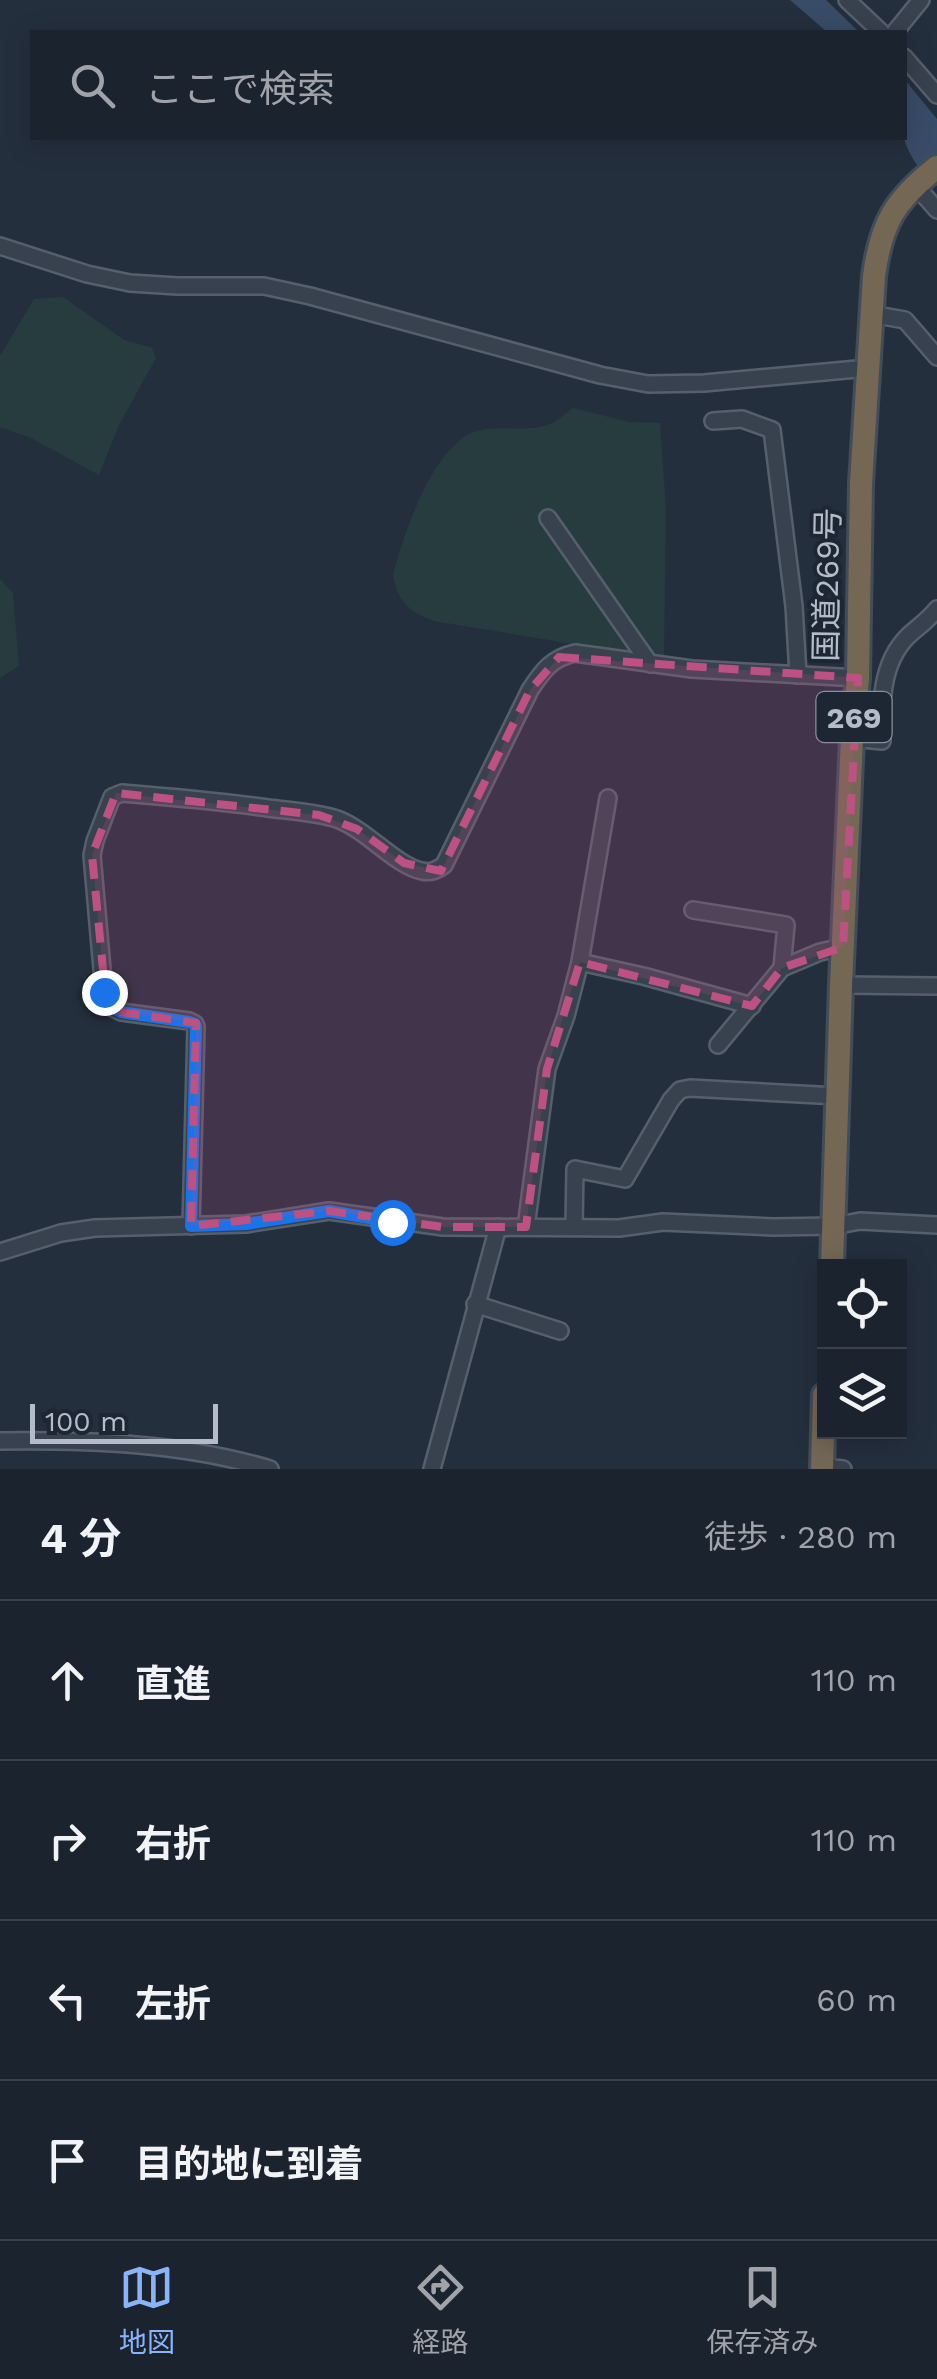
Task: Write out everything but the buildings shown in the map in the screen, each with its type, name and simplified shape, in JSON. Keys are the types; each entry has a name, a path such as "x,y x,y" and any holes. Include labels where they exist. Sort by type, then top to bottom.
{"highway":[{"name":"国道269号","path":"832,1259 841,984 858,678 861,483 872,314 878,246 886,225 896,206 924,178"},
{"path":"827,1439 829,1468"}],"street":[{"path":"848,0 880,30"},
{"path":"897,30 922,0"},
{"path":"907,60 937,95"},
{"path":"924,178 937,210"},
{"path":"0,246 87,274 130,283 264,286 600,375 648,384 868,368"},
{"path":"872,314 906,320 937,357"},
{"path":"713,421 742,419 772,430 794,606 798,674"},
{"path":"548,518 650,664"},
{"path":"852,738 882,741 884,684 894,654 906,638 934,616"},
{"path":"191,1226 195,1024 121,1012 109,1006 104,992 92,855 112,797 122,793 202,799 320,815 357,829 404,863 422,871 435,871 444,865 530,690 559,656 575,653 692,670 858,678"},
{"path":"526,1227 547,1069 580,962 608,798"},
{"path":"693,910 786,925 782,968"},
{"path":"718,1045 782,968 843,947"},
{"path":"580,962 752,1006"},
{"path":"841,984 937,986"},
{"path":"574,1226 574,1169 625,1179 680,1090 837,1096"},
{"path":"0,1252 61,1233 95,1228 246,1224 329,1211 444,1227 619,1228 663,1222 772,1227 834,1226 860,1221 937,1225"},
{"path":"432,1469 498,1227"},
{"path":"475,1304 560,1330"},
{"path":"0,1441 176,1450 228,1456 270,1469"}],"highlighted area":[{"path":"559,657 858,678 843,947 782,968 752,1006 580,962 547,1069 526,1227 443,1227 329,1211 191,1226 196,1023 121,1012 106,1001 92,855 116,793 319,815 357,829 404,863 441,871 530,690"}],"green space":[{"path":"63,297 124,340 152,348 156,358 119,425 99,475 31,438 0,427 0,356 34,299"},
{"path":"573,408 629,422 660,423 666,508 664,659 434,621 411,609 398,591 393,574 405,537 423,492 447,453 461,439 477,431 540,427"},
{"path":"0,579 13,593 19,666 0,678"}],"water":[{"path":"790,0 826,0 857,30 825,30"},
{"path":"907,82 937,119 937,186 905,140"}],"route":[{"path":"104,992 109,1006 121,1012 195,1024 191,1226 246,1224 329,1211 392,1222"}]}
